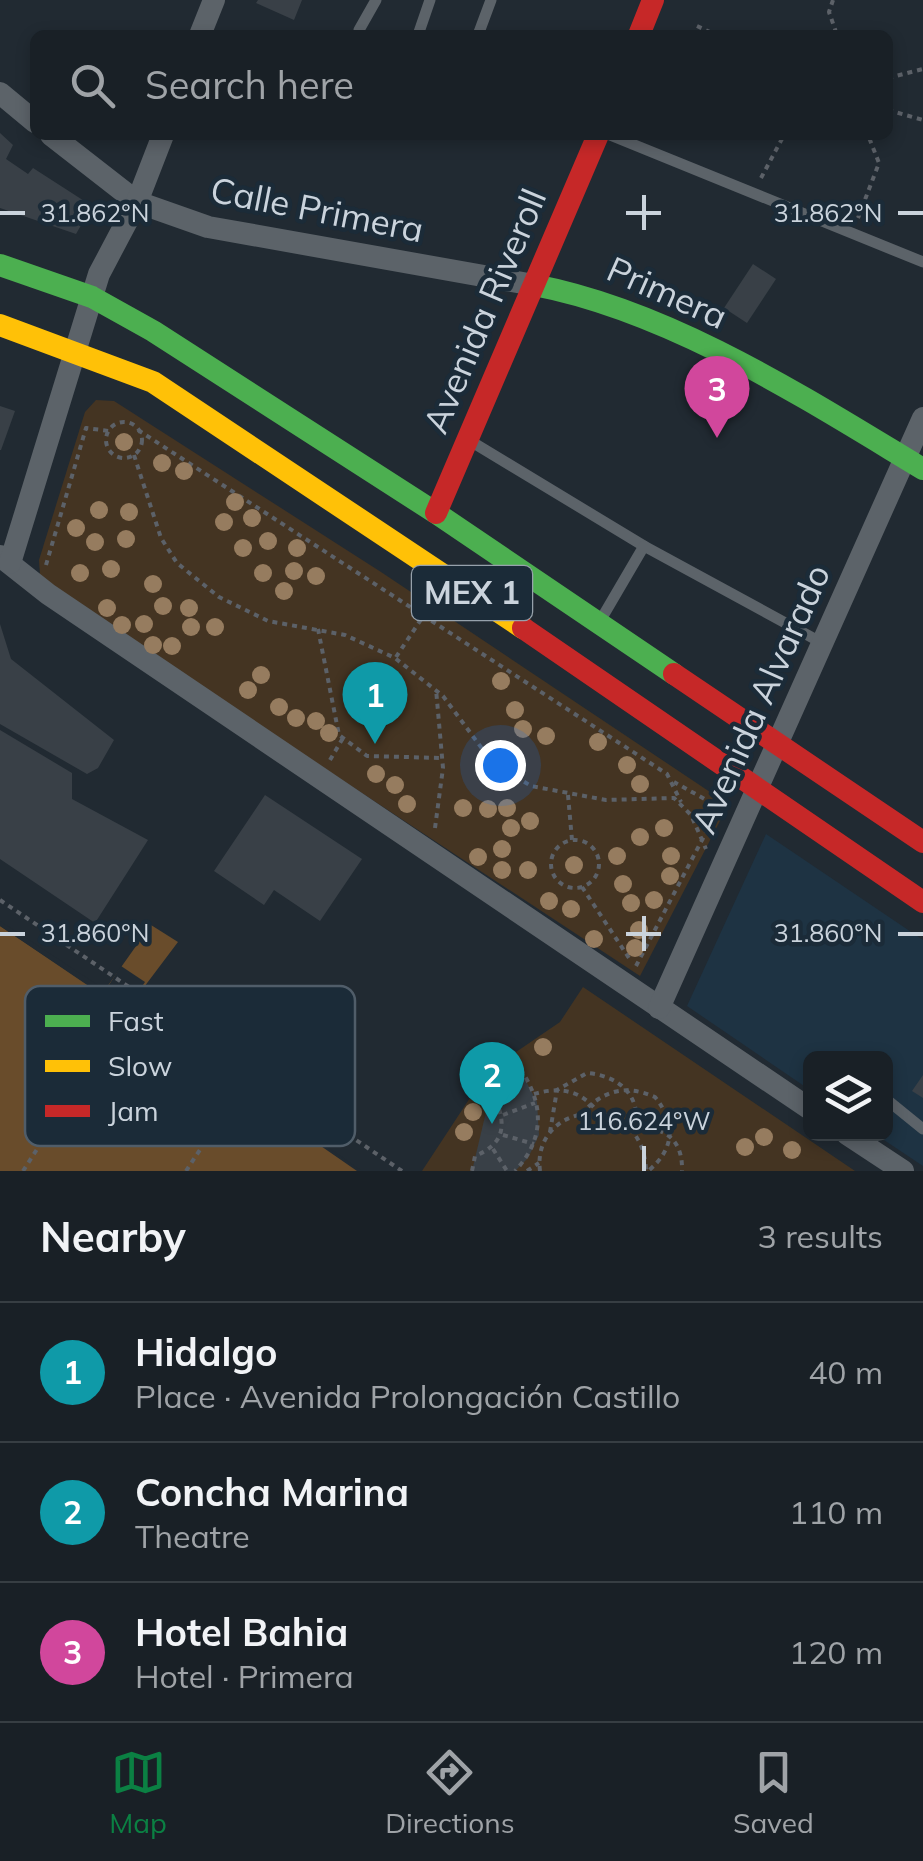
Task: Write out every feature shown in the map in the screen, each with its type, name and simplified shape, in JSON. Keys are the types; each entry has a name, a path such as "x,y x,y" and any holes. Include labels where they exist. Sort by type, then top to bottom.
{"main road":[{"path":"641,30 654,0"},
{"name":"Avenida Riveroll","path":"436,514 596,140"},
{"name":"MEX 1","path":"0,264 92,297 153,331 436,514 923,842"},
{"name":"Primera","path":"534,285 583,292 650,320 915,464"},
{"name":"MEX 1","path":"0,325 153,382 761,788 923,902"}],"street":[{"path":"202,30 214,0"},
{"path":"0,92 30,118"},
{"name":"Calle Primera","path":"56,140 137,202 246,237 534,285"},
{"path":"161,140 92,297 5,559 48,594 803,1104"},
{"name":"Avenida Alvarado","path":"660,1008 824,644 915,464 923,418"},
{"path":"858,1141 903,1171"}],"lane":[{"path":"360,30 376,0"},
{"path":"420,30 430,0"},
{"path":"480,30 491,0"},
{"path":"623,140 923,262"},
{"path":"468,440 644,546 824,644"},
{"path":"598,624 644,546"},
{"path":"893,1105 923,1129"}],"path":[{"path":"833,0 829,12 835,30"},
{"path":"697,26 705,30"},
{"path":"893,77 923,69"},
{"path":"893,111 923,120"},
{"path":"754,191 781,140"},
{"path":"858,218 880,163 870,140"},
{"path":"52,577 46,566 86,428 109,431 123,422 713,806 713,820 635,968"},
{"path":"109,431 106,443 112,453 122,458 134,455 141,446 138,430"},
{"path":"134,455 161,538 177,563 219,597 268,621 345,635 395,658 436,689 463,718 492,762 509,776 568,795 606,800 665,796 681,802"},
{"path":"395,658 424,615"},
{"path":"318,629 329,697 342,738 367,756 442,758"},
{"path":"422,828 434,836 442,758 436,689"},
{"path":"330,768 326,766 342,738"},
{"path":"674,782 706,850"},
{"path":"568,795 572,840"},
{"path":"572,840 593,848 599,861 596,878 582,887 558,882 551,868 558,846 572,840"},
{"path":"582,887 640,976"},
{"path":"0,900 128,986"},
{"path":"619,957 635,968"},
{"path":"472,1171 475,1156 493,1148 502,1134 502,1115 496,1098 518,1066 537,1102 538,1134 515,1171"},
{"path":"534,1094 557,1090 587,1072 619,1080 628,1089 637,1126 635,1134"},
{"path":"581,1114 608,1093 628,1089 655,1097 666,1111 671,1136 682,1158 682,1171"},
{"path":"557,1090 581,1096 598,1112 629,1126 650,1126 671,1136"},
{"path":"527,1171 538,1162 550,1134 557,1090"},
{"path":"502,1115 537,1102"},
{"path":"550,1134 565,1120 598,1112"},
{"path":"629,1126 646,1160 647,1171 656,1168 671,1136"},
{"path":"502,1134 534,1144"},
{"path":"355,1139 402,1171"},
{"path":"22,1171 39,1146"},
{"path":"186,1171 202,1146"},
{"path":"493,1148 507,1171"},
{"path":"646,1160 656,1168"},
{"path":"538,1162 540,1171"}],"shaded area":[{"path":"96,400 114,401 381,572 713,794 721,805 721,819 640,976 52,589 40,575 39,560 85,412"},
{"path":"766,834 923,940 923,1166 886,1141 893,1141 893,1051 803,1051 803,1085 687,1006"},
{"path":"151,925 178,942 145,986 108,986"},
{"path":"0,926 90,986 25,986 25,1146 321,1146 357,1171 0,1171"},
{"path":"583,987 803,1136 803,1141 811,1141 855,1171 422,1171 487,1072 560,1022"}],"pier":[{"path":"0,921 99,986 89,986 0,926"},
{"path":"121,966 145,982 142,986 108,986"}],"building":[{"path":"302,0 294,20 256,3"},
{"path":"0,133 13,145 6,159 28,174 33,168 92,206 76,234 0,208"},
{"path":"753,264 776,279 747,323 724,308"},
{"path":"0,406 15,411 1,450 0,450"},
{"path":"0,624 11,659 114,740 98,768 87,774 0,724"},
{"path":"0,730 72,773 72,799 148,840 95,923 0,859"},
{"path":"265,795 362,859 320,921 274,890 264,905 214,871"},
{"path":"518,1066 537,1102 539,1135 528,1158 515,1171 472,1171 486,1112"},
{"path":"923,1075 923,1098 912,1091"}],"traffic: fast":[{"path":"0,265 92,297 153,331 436,513 674,674"},
{"path":"534,285 585,297 686,336 784,386 923,469"}],"traffic: slow":[{"path":"0,325 153,382 523,628"}],"traffic: jam":[{"path":"641,30 653,0"},
{"path":"436,513 596,140"},
{"path":"523,628 923,902"},
{"path":"674,674 923,842"}],"place":[{"name":"Hotel Bahia","path":"717,438"},
{"name":"Hidalgo","path":"375,744"},
{"name":"Concha Marina","path":"492,1124"}]}
